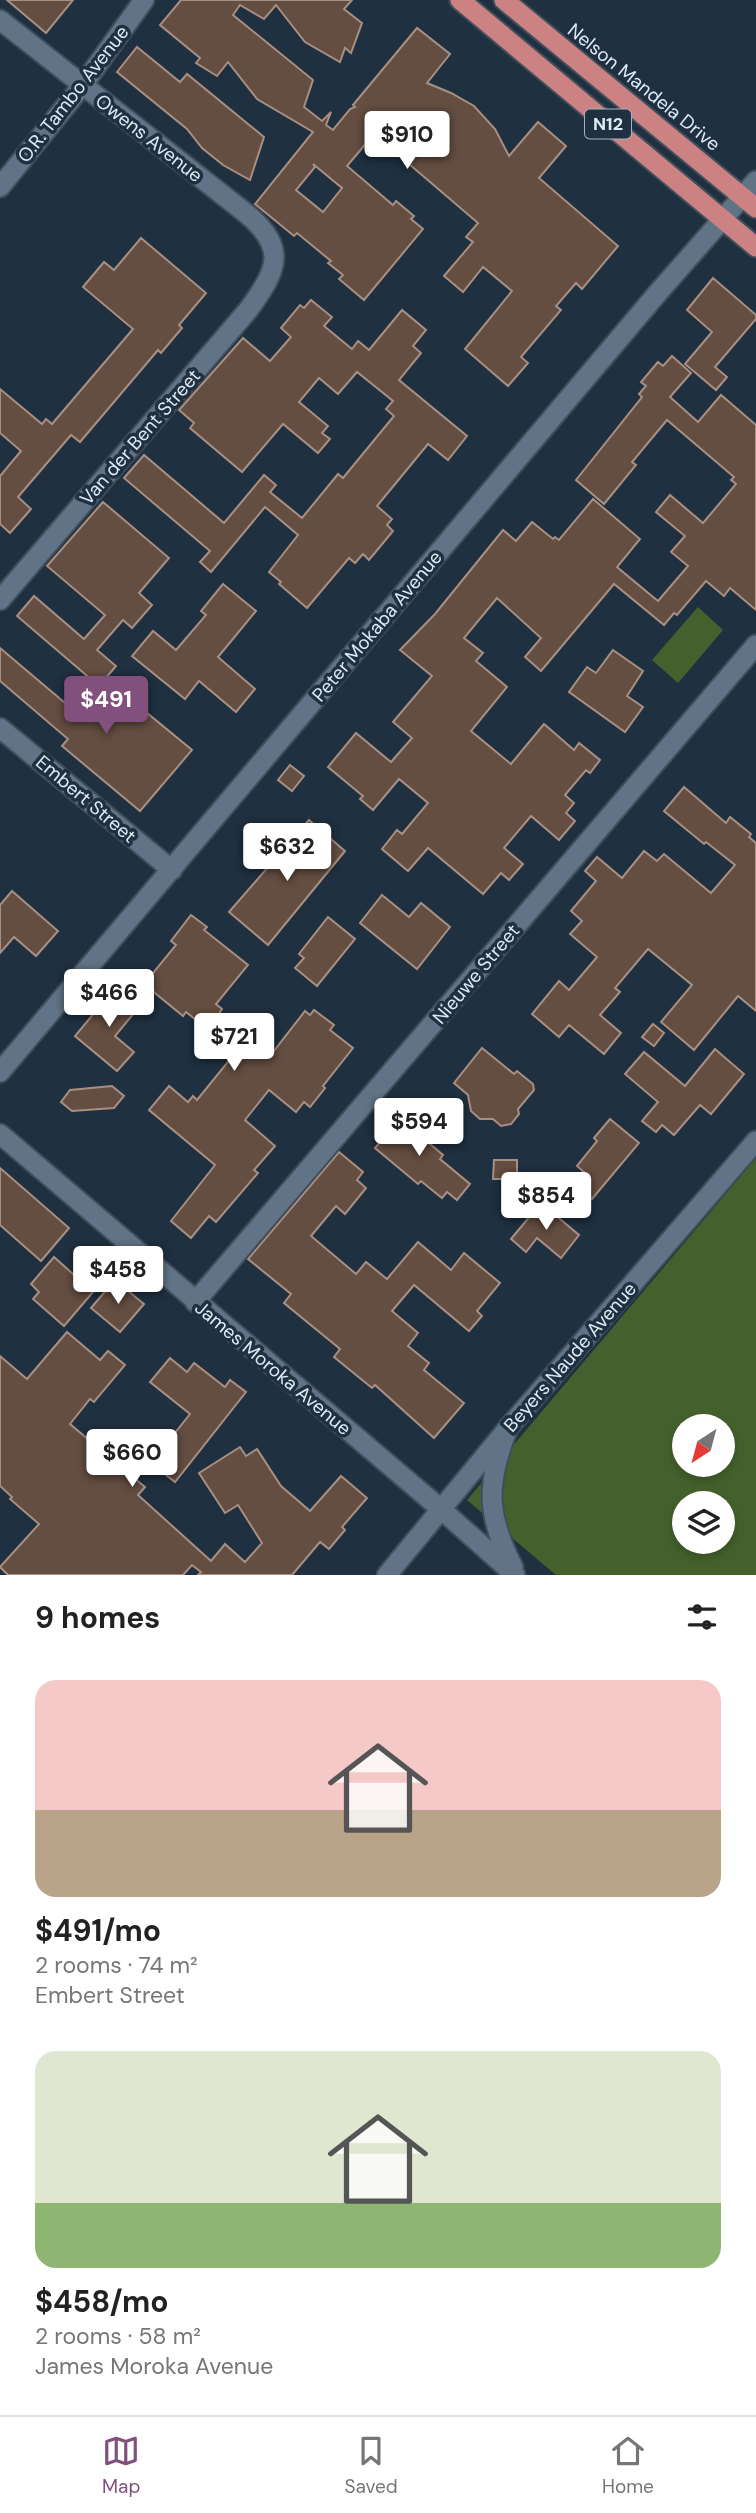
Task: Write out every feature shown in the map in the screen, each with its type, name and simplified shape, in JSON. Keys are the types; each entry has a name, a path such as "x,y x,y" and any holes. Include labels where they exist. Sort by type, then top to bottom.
{"highway":[{"name":"N12","path":"460,0 756,247"},
{"name":"Nelson Mandela Drive","path":"504,0 749,202"}],"street":[{"name":"O.R. Tambo Avenue","path":"0,187 82,86 144,0"},
{"name":"Owens Avenue","path":"0,20 261,226 270,237 275,253 272,269"},
{"name":"Peter Mokaba Avenue","path":"0,1072 656,295 723,219 749,202 756,181"},
{"name":"Van der Bent Street","path":"0,600 249,309 263,289 272,269"},
{"name":"Nieuwe Street","path":"195,1302 756,645"},
{"name":"Embert Street","path":"0,728 172,870"},
{"name":"James Moroka Avenue","path":"0,1133 516,1575"},
{"name":"Beyers Naude Avenue","path":"387,1575 508,1428 756,1141"},
{"path":"508,1428 494,1462 491,1496 499,1539 516,1575"}],"green space":[{"path":"698,607 723,630 678,683 652,660"},
{"path":"756,1158 756,1575 556,1575 467,1500"}],"building":[{"path":"7,0 73,0 46,33"},
{"path":"181,0 352,0 344,9 362,23 351,53 345,48 340,62 305,42 276,5 264,19 240,5 233,15 313,80 304,107 322,121 331,112 326,125 333,130 350,109 355,107 353,105 417,28 450,54 427,83 474,106 495,129 509,156 538,122 566,146 539,178 618,246 582,289 576,283 556,306 561,310 521,357 528,363 508,386 465,349 512,291 483,267 463,292 444,276 473,242 466,237 478,223 374,134 347,166 393,205 396,201 414,216 411,219 423,229 364,300 339,279 343,275 328,263 331,261 297,233 294,236 255,204 313,132 257,99 228,62 217,76 196,63 200,58 160,25","holes":["313,164 342,188 323,212 296,190 315,167"]},
{"path":"137,47 180,82 187,74 264,137 250,180 223,165 202,148 187,129 117,72"},
{"path":"141,238 206,293 179,325 182,328 161,353 158,350 80,442 71,435 18,497 31,509 10,533 0,524 0,476 21,451 0,433 0,389 42,424 46,419 52,424 133,329 83,287 104,262 114,270"},
{"path":"713,278 756,315 756,319 715,367 727,377 716,390 685,364 712,332 687,310"},
{"path":"311,300 332,317 324,326 352,349 358,341 369,350 402,310 426,330 413,346 421,353 399,380 467,436 448,460 428,444 377,506 392,519 387,525 393,531 369,560 363,554 355,563 349,558 307,608 269,572 298,535 265,507 211,572 200,562 210,551 124,478 144,455 224,523 264,475 276,485 270,492 302,518 338,474 343,478 394,416 386,409 393,401 357,372 338,394 319,378 299,402 328,426 322,433 330,439 318,453 283,424 242,472 190,428 194,423 179,410 243,338 270,361 291,337 281,328 300,305 304,308"},
{"path":"672,356 691,373 670,397 698,422 721,395 756,425 756,610 730,588 724,596 706,581 677,615 674,613 664,625 614,584 541,671 525,657 541,638 497,598 464,638 483,653 476,661 507,687 471,731 511,764 544,724 574,750 579,743 600,760 590,773 586,770 565,795 574,803 566,813 575,821 559,840 531,816 504,848 523,864 509,880 501,873 483,894 428,848 408,871 382,849 397,830 402,834 428,803 399,779 373,810 360,799 363,796 328,767 356,733 391,762 412,738 393,722 432,676 400,650 435,614 503,530 516,541 532,522 553,539 555,537 559,540 593,499 640,539 617,567 658,601 688,566 671,552 685,536 656,512 670,495 703,523 736,484 731,480 734,477 667,420 632,462 636,465 604,504 576,480 642,397 639,394 646,386 641,382 658,362 663,366"},
{"path":"103,502 169,558 139,593 152,605 132,628 123,620 97,650 116,666 99,686 17,616 34,596 84,639 105,615 47,566"},
{"path":"223,584 256,611 218,657 255,689 236,712 199,681 185,699 132,656 153,631 176,650 206,615 201,611"},
{"path":"0,648 84,719 113,685 192,750 140,811 62,746 68,739 0,681"},
{"path":"613,650 643,671 627,696 643,707 625,732 569,692 587,667 596,673"},
{"path":"290,765 304,776 292,791 278,780"},
{"path":"684,787 726,823 730,817 751,834 749,837 756,843 756,1011 738,996 694,1050 661,1022 692,985 648,949 615,988 620,992 600,1015 621,1033 604,1054 569,1025 559,1037 532,1014 559,981 569,990 597,957 570,934 582,921 571,911 596,881 585,871 597,857 622,878 644,851 657,861 664,854 711,893 735,865 664,811"},
{"path":"309,820 345,851 268,945 229,912"},
{"path":"12,891 58,931 36,956 14,937 0,953 0,905"},
{"path":"382,895 409,917 421,903 450,927 417,969 360,923"},
{"path":"191,915 207,927 204,930 248,965 216,1004 222,1009 218,1015 240,1033 244,1028 273,1052 305,1011 310,1015 314,1010 334,1025 330,1030 353,1048 310,1107 304,1102 296,1112 269,1090 245,1120 275,1146 254,1170 258,1173 216,1222 209,1216 191,1238 171,1221 215,1165 149,1110 169,1086 188,1102 193,1096 197,1100 236,1052 186,1012 183,1016 144,984 176,945 171,941"},
{"path":"328,917 355,939 317,986 295,968 304,958 299,954"},
{"path":"115,988 139,1007 115,1036 134,1052 117,1071 75,1036"},
{"path":"653,1024 664,1033 654,1046 642,1037"},
{"path":"482,1048 514,1074 517,1071 533,1084 534,1090 518,1109 519,1114 511,1124 501,1126 493,1119 480,1119 471,1111 468,1095 454,1083"},
{"path":"715,1049 744,1074 711,1114 700,1105 674,1135 662,1125 656,1132 642,1121 658,1102 625,1074 644,1052 685,1086"},
{"path":"112,1086 124,1096 114,1108 72,1111 61,1102 70,1090"},
{"path":"392,1112 443,1155 440,1159 470,1184 457,1200 447,1192 442,1198 421,1181 418,1184 375,1148 385,1136 377,1130"},
{"path":"610,1119 639,1143 592,1199 576,1185 585,1173 577,1166 597,1141 594,1138"},
{"path":"339,1152 363,1172 357,1180 366,1188 345,1214 336,1206 311,1236 356,1274 366,1262 387,1279 418,1242 451,1270 464,1253 500,1283 477,1311 482,1316 469,1331 414,1285 392,1311 418,1333 408,1346 429,1363 424,1370 464,1403 434,1438 375,1385 372,1388 334,1357 340,1349 284,1303 291,1294 248,1259"},
{"path":"494,1160 517,1160 517,1179 493,1179"},
{"path":"0,1168 69,1228 41,1261 0,1225"},
{"path":"541,1203 579,1235 561,1258 537,1238 526,1252 511,1239"},
{"path":"54,1257 93,1292 64,1326 33,1299 39,1292 31,1284"},
{"path":"115,1280 144,1304 120,1332 91,1308"},
{"path":"67,1332 100,1360 108,1351 125,1365 94,1402 90,1399 70,1424 145,1487 138,1495 211,1561 225,1544 245,1562 262,1543 238,1505 225,1513 199,1473 240,1447 246,1456 257,1449 281,1486 310,1511 341,1476 367,1498 342,1527 345,1530 329,1549 320,1542 292,1575 198,1575 201,1572 192,1565 183,1575 8,1575 0,1567 39,1524 10,1499 12,1497 0,1486 0,1356 27,1379"},
{"path":"170,1358 187,1372 194,1363 225,1387 230,1380 246,1392 175,1482 151,1463 190,1414 150,1382"}]}
